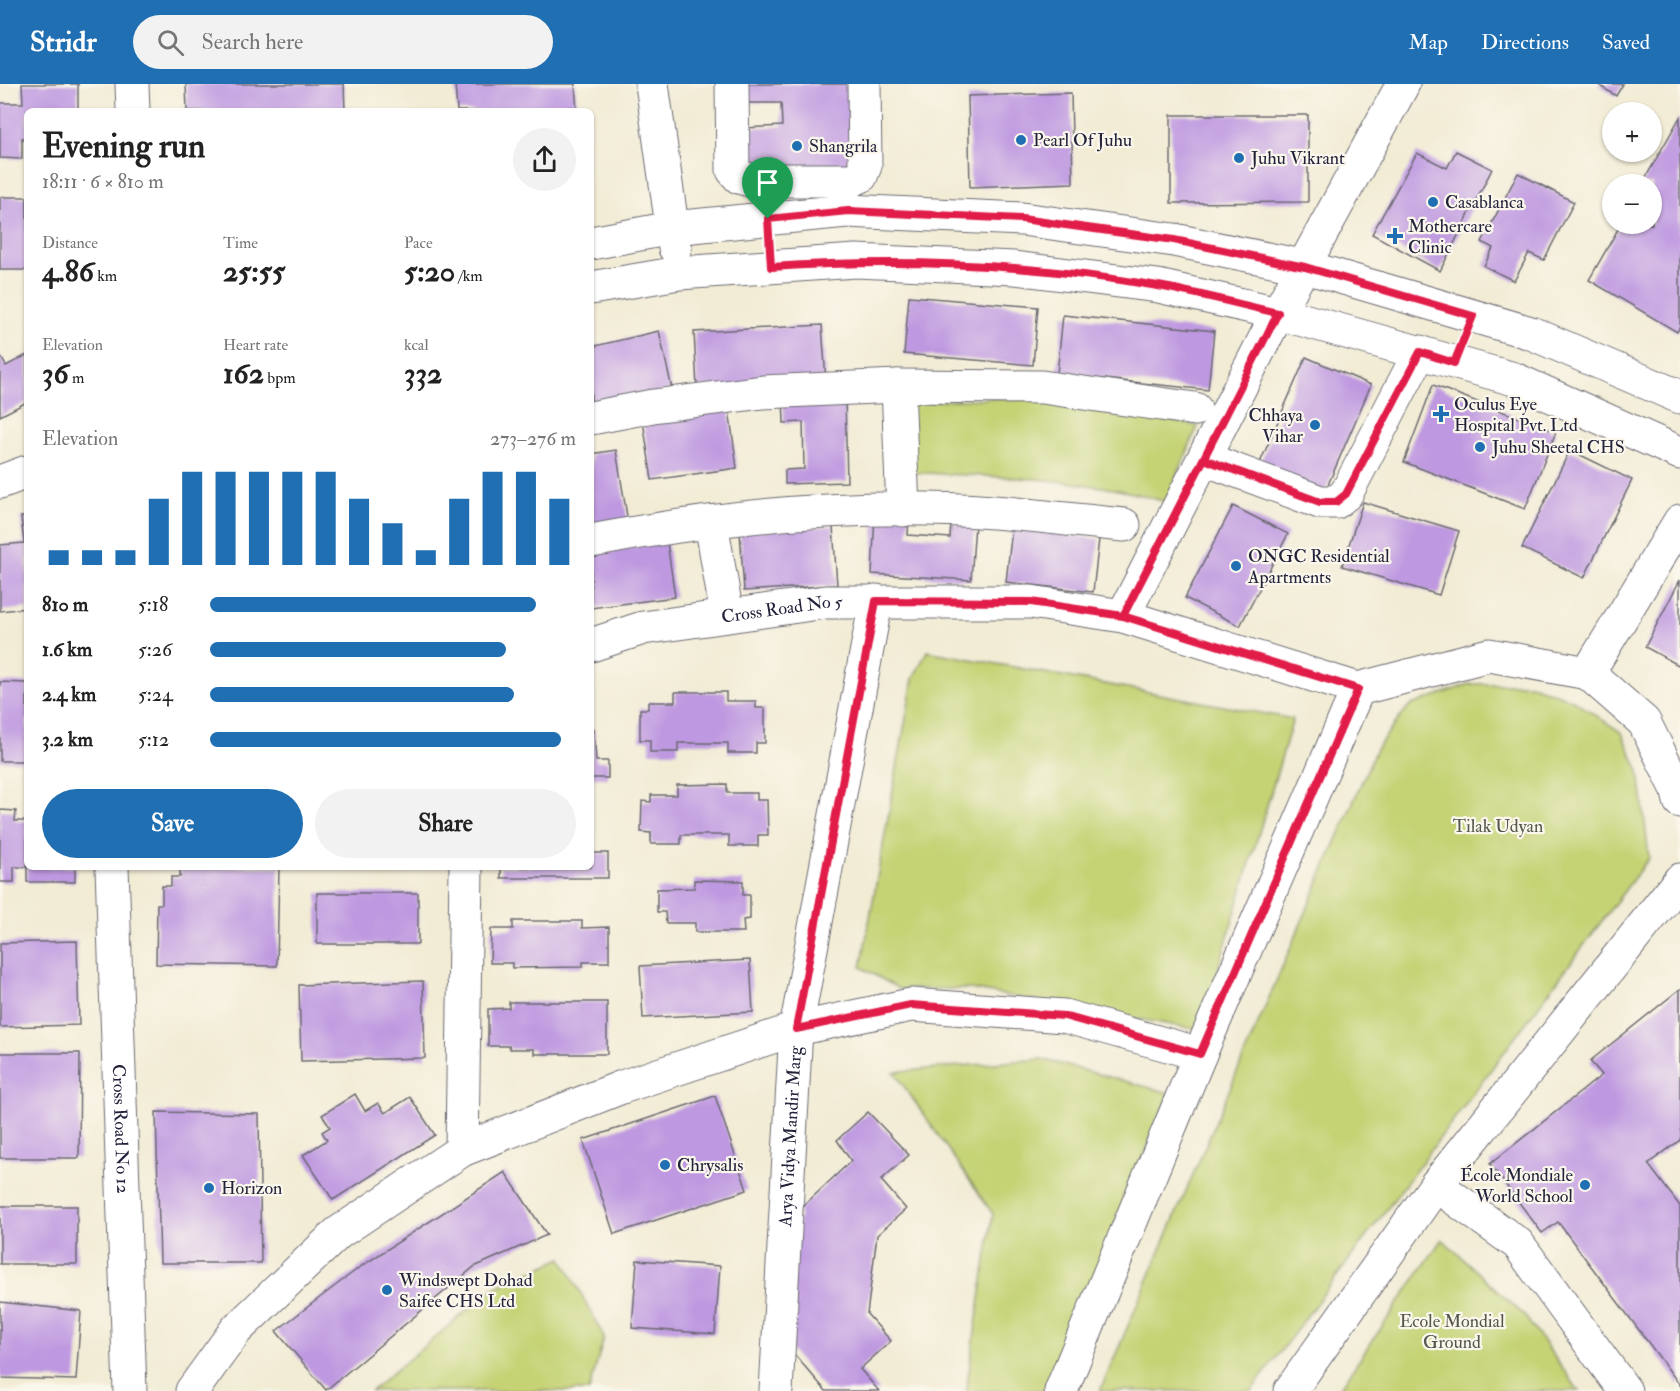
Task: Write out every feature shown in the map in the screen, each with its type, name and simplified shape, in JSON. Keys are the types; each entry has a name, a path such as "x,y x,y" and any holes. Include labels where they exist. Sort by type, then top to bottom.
{"street":[{"path":"132,84 133,108"},
{"path":"652,84 679,273"},
{"path":"732,84 733,170 743,180 852,180 861,176 865,166 864,84"},
{"path":"1268,358 1278,313 1404,84"},
{"path":"766,180 771,267"},
{"path":"594,242 672,228 848,211 1022,219 1174,240 1305,267 1532,333 1680,397"},
{"path":"594,287 679,273 856,261 1014,268 1158,286 1278,313 1356,343 1415,362 1454,363 1514,379 1680,453"},
{"path":"1454,363 1473,316"},
{"path":"1123,616 1213,462 1222,425 1286,336 1294,333 1356,343"},
{"path":"1573,405 1592,359"},
{"path":"1213,462 1320,502 1336,502 1346,494 1415,362"},
{"path":"594,417 653,405 763,392 898,386 1042,387 1222,425"},
{"path":"898,386 903,510"},
{"path":"0,482 24,473"},
{"path":"594,541 649,530 711,522 903,510 992,512 1124,525"},
{"path":"1588,673 1680,520"},
{"path":"711,522 727,616"},
{"name":"Arya Vidya Mandir Marg","path":"776,1391 796,1029 876,601"},
{"name":"Cross Road No 5","path":"594,644 643,628 826,602 1031,602 1123,616 1358,689"},
{"path":"1061,1391 1200,1054 1358,689 1489,654 1588,673 1644,722 1677,788 1680,801"},
{"name":"Cross Road No 12","path":"112,870 130,1391"},
{"path":"462,1150 466,870"},
{"path":"1290,1391 1436,1185 1680,880"},
{"path":"192,1391 236,1330 338,1233 462,1150 622,1086 796,1029 911,1005 1064,1016 1200,1054"},
{"path":"1436,1185 1518,1244 1625,1391"}],"green space":[{"path":"994,398 1069,400 1198,426 1166,502 1134,493 1070,482 905,472 905,403"},
{"path":"927,651 1293,719 1200,1030 970,989 899,989 861,967 913,679"},
{"name":"Tilak Udyan","path":"1469,684 1529,684 1573,700 1622,733 1639,771 1649,858 1251,1391 1100,1391 1376,749 1409,706"},
{"path":"1041,1059 1170,1093 1047,1391 966,1391 993,1214 894,1072"},
{"name":"Ecole Mondial Ground","path":"1442,1239 1524,1315 1579,1391 1338,1391"},
{"path":"562,1258 604,1337 589,1391 371,1391 494,1288"}],"building":[{"path":"22,84 78,84 78,108 24,108 22,159 0,158 0,103 23,103"},
{"path":"186,84 344,84 345,108 187,108"},
{"path":"455,84 575,84 577,108 457,108"},
{"name":"Shangrila","path":"747,84 852,84 848,177 744,170 745,128 782,126 781,103 746,103"},
{"path":"1597,84 1623,84 1616,96"},
{"name":"Pearl Of Juhu","path":"1071,93 1073,183 970,187 968,96"},
{"name":"Juhu Vikrant","path":"1171,115 1308,115 1308,202 1171,203"},
{"path":"1680,117 1680,327 1677,332 1589,280 1615,234 1662,234 1662,174 1648,174 1654,162 1662,162 1662,149"},
{"name":"Casablanca","path":"1456,151 1492,169 1440,271 1372,234 1417,153 1447,168"},
{"path":"1518,173 1574,202 1544,260 1529,253 1514,281 1484,266 1493,248 1482,242"},
{"path":"0,197 24,197 24,270 0,270"},
{"path":"909,296 1038,307 1033,365 904,354"},
{"path":"1063,315 1214,331 1208,390 1057,374"},
{"path":"822,325 826,381 697,388 694,332"},
{"path":"659,331 672,389 594,406 594,346"},
{"path":"0,355 6,366 24,357 24,404 0,416"},
{"name":"Chhaya Vihar","path":"1306,357 1371,385 1324,494 1259,465"},
{"name":"Juhu Sheetal CHS","path":"1433,385 1556,432 1525,509 1404,462"},
{"path":"845,397 847,482 785,484 785,470 804,469 803,422 784,423 783,399"},
{"path":"729,409 737,468 652,480 643,421"},
{"path":"616,450 629,528 594,534 594,454"},
{"path":"1570,450 1632,480 1584,578 1522,548"},
{"path":"1363,502 1459,531 1439,595 1342,566"},
{"name":"ONGC Residential Apartments","path":"1233,506 1288,534 1240,626 1185,598"},
{"path":"875,514 909,517 908,535 950,538 951,523 975,524 971,580 872,574"},
{"path":"21,517 24,517 24,543"},
{"path":"833,526 837,585 744,591 740,532"},
{"path":"1012,528 1099,539 1093,592 1006,582"},
{"path":"667,542 675,597 594,608 594,553"},
{"path":"24,543 24,608 0,611 0,545"},
{"path":"1680,580 1680,666 1645,647"},
{"path":"0,682 24,683 24,761 0,761"},
{"path":"675,692 726,692 726,701 756,701 756,708 765,708 765,743 756,743 756,753 728,753 728,743 678,743 678,752 650,752 650,740 640,740 640,709 648,709 648,702 675,702"},
{"path":"594,729 596,761 608,761 608,778 594,778"},
{"path":"727,784 727,793 757,793 757,800 767,800 768,835 758,835 758,846 729,846 729,835 681,835 681,844 651,844 651,833 641,832 642,801 651,802 651,795 677,795 677,785"},
{"path":"0,810 16,811 15,821 24,821 24,867 14,867 14,882 0,882"},
{"path":"594,853 608,853 608,878 501,878 501,870 594,870"},
{"path":"27,870 75,870 75,882 27,882"},
{"path":"180,870 279,870 277,966 156,964 157,904 162,904 162,886 171,886 171,877 180,877"},
{"path":"694,880 743,881 743,895 750,895 750,919 743,920 744,932 695,932 695,923 666,923 665,912 657,912 657,889 694,888"},
{"path":"317,893 418,893 418,944 317,944"},
{"path":"513,921 582,921 582,928 609,927 609,962 583,962 583,967 512,968 512,963 490,963 491,929 513,929"},
{"path":"77,941 79,1025 0,1027 0,943"},
{"path":"750,960 753,1012 643,1018 640,966"},
{"path":"423,981 425,1058 301,1061 299,985"},
{"name":"École Mondiale World School","path":"1680,989 1680,1140 1648,1164 1680,1206 1680,1385 1558,1222 1542,1233 1490,1164 1602,1075 1590,1061"},
{"path":"509,1002 607,1002 607,1054 534,1054 534,1049 488,1046 488,1009 509,1008"},
{"path":"0,1053 80,1053 79,1158 0,1158"},
{"path":"355,1094 365,1111 378,1103 385,1113 410,1097 435,1135 333,1200 303,1155 327,1140 322,1132 330,1127 322,1115"},
{"name":"Chrysalis","path":"715,1096 747,1190 614,1234 583,1140"},
{"name":"Horizon","path":"156,1112 259,1114 261,1263 160,1263"},
{"path":"868,1112 909,1155 881,1180 906,1209 877,1235 867,1314 891,1341 860,1369 879,1391 826,1391 787,1346 800,1209 851,1161 837,1140"},
{"name":"Windswept Dohad Saifee CHS Ltd","path":"505,1172 547,1235 474,1267 326,1390 276,1331 360,1267"},
{"path":"0,1206 77,1206 77,1264 0,1264"},
{"path":"637,1260 720,1266 715,1334 632,1328"},
{"path":"0,1302 81,1311 76,1380 0,1378"}],"place":[{"name":"Pearl Of Juhu","path":"1021,140"},
{"name":"Shangrila","path":"797,146"},
{"name":"Juhu Vikrant","path":"1239,158"},
{"name":"Casablanca","path":"1433,202"},
{"name":"Mothercare Clinic","path":"1395,236"},
{"name":"Oculus Eye Hospital Pvt. Ltd","path":"1441,414"},
{"name":"Chhaya Vihar","path":"1315,425"},
{"name":"Juhu Sheetal CHS","path":"1480,447"},
{"name":"ONGC Residential Apartments","path":"1236,566"},
{"name":"Chrysalis","path":"665,1165"},
{"name":"École Mondiale World School","path":"1585,1185"},
{"name":"Horizon","path":"209,1188"},
{"name":"Windswept Dohad Saifee CHS Ltd","path":"387,1290"}],"route":[{"path":"768,219 771,267 856,261 1014,268 1158,286 1278,313 1204,459 1123,616 1031,602 876,601 796,1029 911,1005 1064,1016 1200,1054 1358,689 1123,616 1169,525 1204,459 1320,502 1336,502 1346,494 1420,352 1454,363 1473,316 1305,267 1174,240 1022,219 848,211 768,219"}]}
